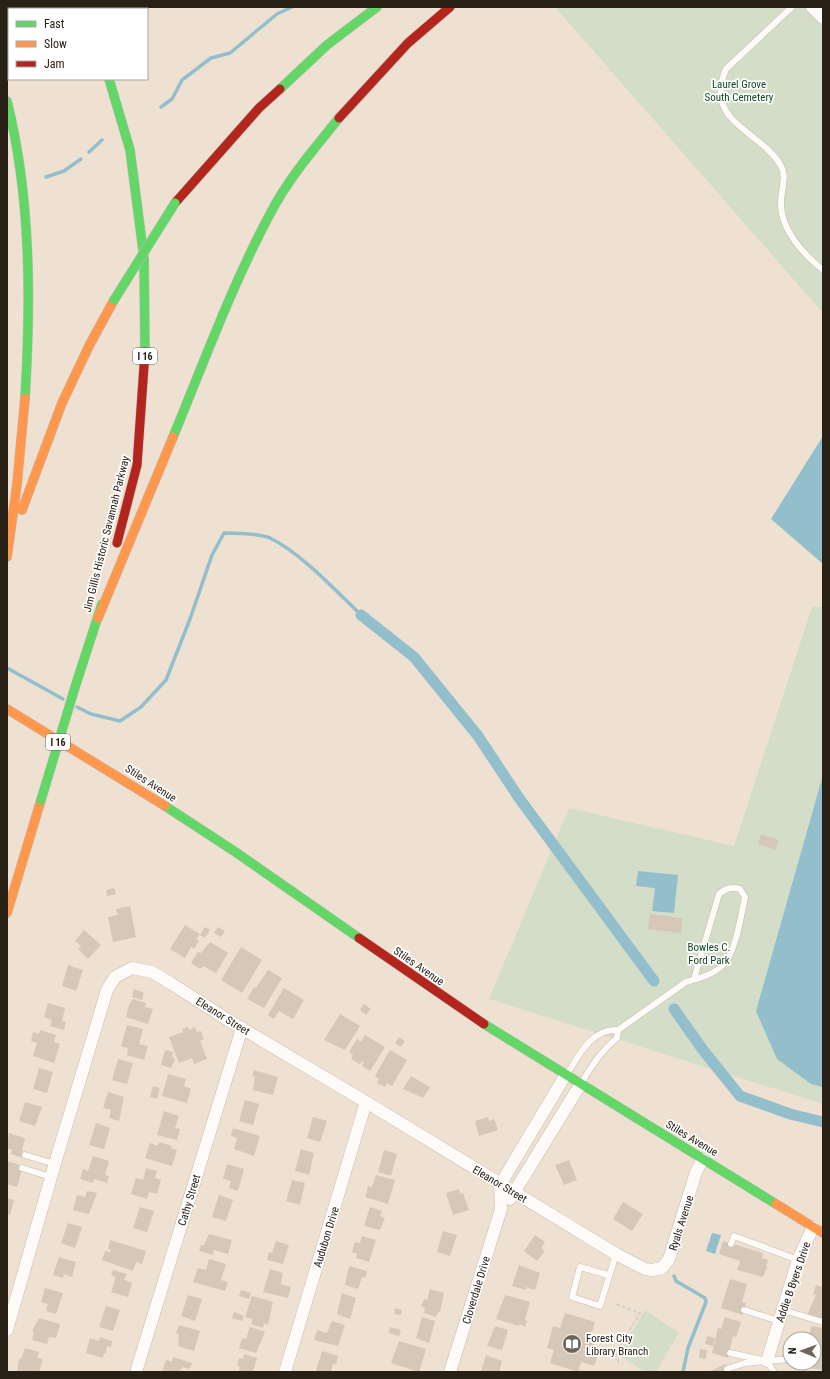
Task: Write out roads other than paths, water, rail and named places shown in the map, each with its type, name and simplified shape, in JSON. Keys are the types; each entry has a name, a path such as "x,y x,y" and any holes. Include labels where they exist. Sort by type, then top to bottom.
{"main road":[{"path":"8,553 62,403 89,346 114,300 175,203 259,108 326,44 377,7"},
{"path":"98,618 237,282 270,213 305,160 345,111 408,42 450,7"},
{"name":"Jim Gillis Historic Savannah Parkway","path":"7,913 76,684 98,618 137,465 145,363 144,258 130,150 109,80"},
{"path":"7,101 14,125 24,199 29,329 21,456 8,553"},
{"name":"Stiles Avenue","path":"7,709 168,808 474,1019 818,1230"}],"street":[{"path":"812,7 823,18"},
{"name":"Eleanor Street","path":"7,1330 54,1164 107,990 115,977 132,968 152,972 500,1185 616,1254 645,1269"},
{"name":"Cathy Street","path":"136,1372 242,1028"},
{"path":"500,1185 565,1076"},
{"name":"Cloverdale Drive","path":"501,1208 515,1194 580,1085"},
{"name":"Audubon Drive","path":"285,1372 366,1102"},
{"name":"Ryals Avenue","path":"645,1269 658,1270 666,1264 669,1259 696,1172 703,1159"},
{"name":"Cloverdale Drive","path":"450,1372 501,1208 500,1185"},
{"name":"Addie B Byers Drive","path":"768,1367 781,1315 798,1260 818,1230"}],"lane":[{"path":"792,7 726,68 721,79 720,92 724,108 736,125 774,157 781,167 783,174 781,209 786,230 815,264 823,270"},
{"path":"565,1076 586,1044 598,1034 618,1030 686,982 709,974 723,964 732,950 745,896 740,889 732,887 719,894 694,979"},
{"path":"580,1085 591,1066 605,1048 617,1038 618,1030"},
{"path":"25,1155 54,1164"},
{"path":"22,1168 51,1177"},
{"path":"731,1244 734,1236 798,1260"},
{"path":"608,1275 580,1267 572,1297 600,1306 608,1275 616,1254"},
{"path":"744,1310 823,1322"},
{"path":"730,1353 768,1367 774,1372"},
{"path":"727,1369 745,1363 768,1367 782,1362"}],"water":[{"path":"823,436 823,564 771,519"},
{"path":"823,775 823,1087 811,1084 777,1059 756,1011"},
{"path":"638,871 678,875 674,913 652,911 655,888 636,886"},
{"path":"712,1233 721,1235 715,1254 706,1251"}],"waterway":[{"path":"161,107 172,99 182,80 211,58 230,53 277,14 292,7"},
{"path":"89,152 102,140"},
{"path":"46,177 64,171 81,159"},
{"path":"77,707 91,714 120,721 141,707 166,680 190,619 212,555 224,533 259,535 270,538 282,545 318,573 361,615"},
{"path":"361,615 414,657 478,736 519,798 654,981"},
{"path":"7,668 63,699"},
{"path":"674,1009 703,1050 740,1096 790,1114 823,1122"},
{"path":"674,1276 676,1281 705,1298 706,1302 688,1348 683,1372"}],"place":[{"name":"Forest City Library Branch","path":"572,1344"}],"park label":[{"name":"Laurel Grove South Cemetery","path":"739,90"},
{"name":"Bowles C. Ford Park","path":"709,953"}]}
